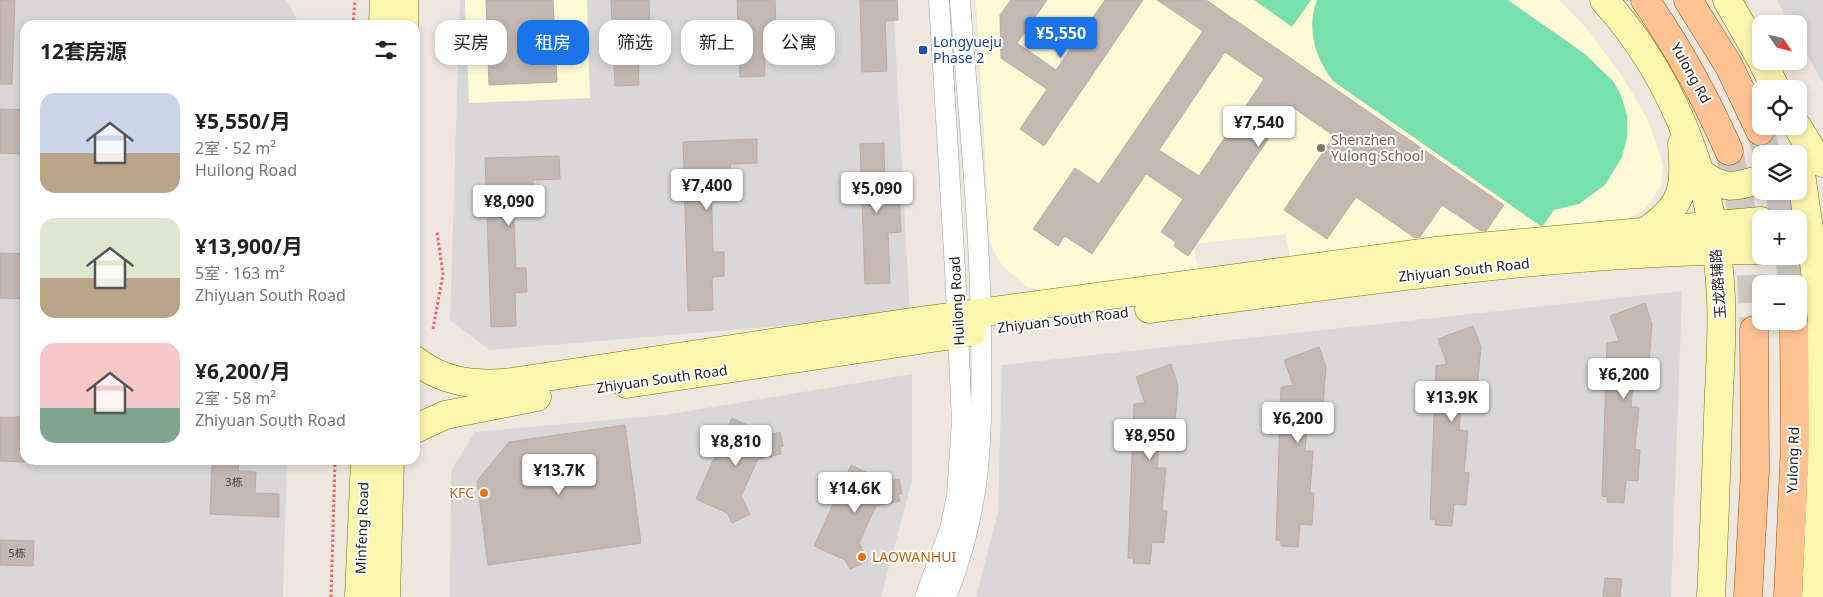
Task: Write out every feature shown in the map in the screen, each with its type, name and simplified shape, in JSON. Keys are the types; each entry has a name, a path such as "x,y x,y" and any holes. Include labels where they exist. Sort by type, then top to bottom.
{"main road":[{"name":"Yulong Rd","path":"1645,0 1677,46 1708,102 1729,151"},
{"path":"1688,0 1729,66 1752,115"},
{"path":"1748,597 1754,471 1754,330"},
{"name":"Yulong Rd","path":"1788,597 1795,444 1794,330"}],"street":[{"path":"383,20 384,0"},
{"path":"404,0 404,20"},
{"name":"Huilong Road","path":"939,0 970,324 982,416 978,483 965,545 946,597"},
{"name":"Huilong Road","path":"925,597 950,530 957,496 970,324 980,268 960,0"},
{"name":"玉龙路辅路","path":"1604,0 1618,16 1650,62 1680,121 1701,172 1715,238 1721,318 1712,597"},
{"path":"1728,0 1752,42"},
{"path":"1646,231 1667,214 1681,194 1685,175 1680,121"},
{"path":"1794,144 1813,152 1823,163"},
{"path":"1794,144 1808,218 1822,319 1822,451 1816,597"},
{"path":"1701,172 1721,186 1743,185 1752,182"},
{"path":"1715,238 1752,225"},
{"name":"Zhiyuan South Road","path":"420,427 446,415 506,401 970,324 1435,251 1646,231 1715,238"},
{"path":"1715,238 1752,248"},
{"name":"Zhiyuan South Road","path":"420,363 442,377 463,383 498,383 970,324 1436,272 1684,250 1715,238"},
{"name":"Minfeng Road","path":"359,597 383,465"},
{"name":"Minfeng Road","path":"384,465 386,597"}],"path":[{"path":"353,20 355,0"},
{"path":"433,329 443,274 438,232"},
{"path":"331,597 335,465"}],"shaded area":[{"path":"0,0 286,0 297,20 20,20 20,465 287,465 283,597 0,597"},
{"path":"460,0 893,0 910,315 490,350 450,320 458,65 507,65 507,20 459,20"},
{"path":"465,0 587,0 588,20 517,20 517,65 589,65 590,98 469,103 468,65 507,65 507,20 466,20"},
{"name":"Shenzhen Yulong School","path":"976,0 1559,0 1589,31 1622,76 1647,119 1663,168 1661,186 1644,210 1624,221 1291,265 1286,234 1193,244 1198,270 1045,291 1027,287 1003,266 995,254 990,239"},
{"path":"1777,0 1823,0 1823,84 1808,56 1808,15 1785,15"},
{"path":"1682,291 1671,597 976,597 998,512 1002,365"},
{"path":"912,374 912,480 881,597 450,597 451,471 475,432 664,415"}],"green space":[{"path":"1254,0 1311,0 1292,27"},
{"path":"1317,0 1508,0 1585,54 1613,81 1621,95 1627,115 1627,138 1622,157 1605,185 1579,204 1554,210 1542,227 1333,81 1321,62 1312,32 1312,22"}],"building":[{"path":"0,0 15,0 12,84 0,84"},
{"path":"486,0 553,0 554,20 517,20 517,65 556,65 557,82 489,85 488,65 507,65 507,20 487,20"},
{"path":"611,0 649,0 650,20 612,20"},
{"path":"737,0 775,0 776,20 763,20 763,65 765,65 765,76 740,77 740,65 753,65 753,20 738,20"},
{"path":"860,0 897,0 898,20 885,21 887,71 862,72"},
{"path":"1011,0 1047,0 1017,43 1056,70 1105,0 1143,0 1044,146 1020,129 1047,89 1001,58 1000,15"},
{"path":"1157,0 1206,0 1504,205 1486,231 1481,231 1442,205 1420,237 1415,238 1356,197 1327,239 1284,210 1334,136 1291,106 1188,256 1174,246 1176,242 1161,232 1183,199 1146,174 1092,254 1065,236 1058,246 1033,229 1075,168 1099,184 1203,31","holes":["1225,52 1264,79 1199,176 1159,150"]},
{"path":"614,65 638,65 639,85 615,86"},
{"path":"0,109 20,110 20,154 0,153"},
{"path":"757,139 757,163 730,164 731,179 711,180 713,252 724,252 724,276 712,277 713,310 688,311 683,142"},
{"path":"884,143 885,193 899,192 901,232 888,233 890,283 865,284 860,144"},
{"path":"559,156 560,179 533,180 533,196 513,196 516,268 526,268 527,292 515,293 516,326 491,327 485,158"},
{"path":"0,253 20,254 20,299 0,298"},
{"path":"1645,303 1652,324 1648,375 1634,374 1631,407 1639,407 1635,449 1640,450 1638,481 1626,480 1624,503 1607,502 1607,497 1602,496 1607,343 1619,341 1610,316"},
{"path":"1473,326 1481,347 1476,398 1462,397 1459,430 1468,431 1464,472 1469,473 1466,505 1454,504 1452,526 1435,525 1436,520 1430,519 1436,366 1447,364 1438,339"},
{"path":"1319,347 1326,367 1322,419 1308,418 1305,451 1313,451 1310,493 1314,493 1312,525 1300,524 1298,547 1281,546 1281,541 1276,540 1281,387 1293,385 1284,360"},
{"path":"1171,364 1178,385 1174,436 1160,435 1157,468 1166,468 1162,510 1167,511 1164,543 1152,542 1150,564 1133,563 1134,558 1128,558 1134,404 1145,403 1136,377"},
{"path":"0,417 20,417 20,462 0,461"},
{"path":"732,418 769,435 780,432 783,446 780,447 781,454 758,459 741,496 750,514 732,523 727,513 696,499"},
{"path":"625,425 641,543 488,565 477,481 509,442"},
{"path":"212,465 239,465 238,471 256,472 255,493 279,494 279,517 210,514"},
{"path":"851,465 886,482 899,479 902,494 898,494 900,501 876,506 859,543 868,561 850,569 845,560 814,546"},
{"path":"0,540 34,541 33,566 0,565"},
{"path":"1605,578 1622,579 1620,597 1603,597"}],"tunnel":[{"path":"1761,135 1764,145"},
{"path":"1729,151 1749,244 1752,296"},
{"path":"1781,200 1782,210"},
{"path":"1790,265 1791,275"}],"place":[{"name":"Longyueju Phase 2","path":"923,50"},
{"name":"Shenzhen Yulong School","path":"1321,148"},
{"name":"KFC","path":"484,493"},
{"name":"LAOWANHUI","path":"862,557"}]}
